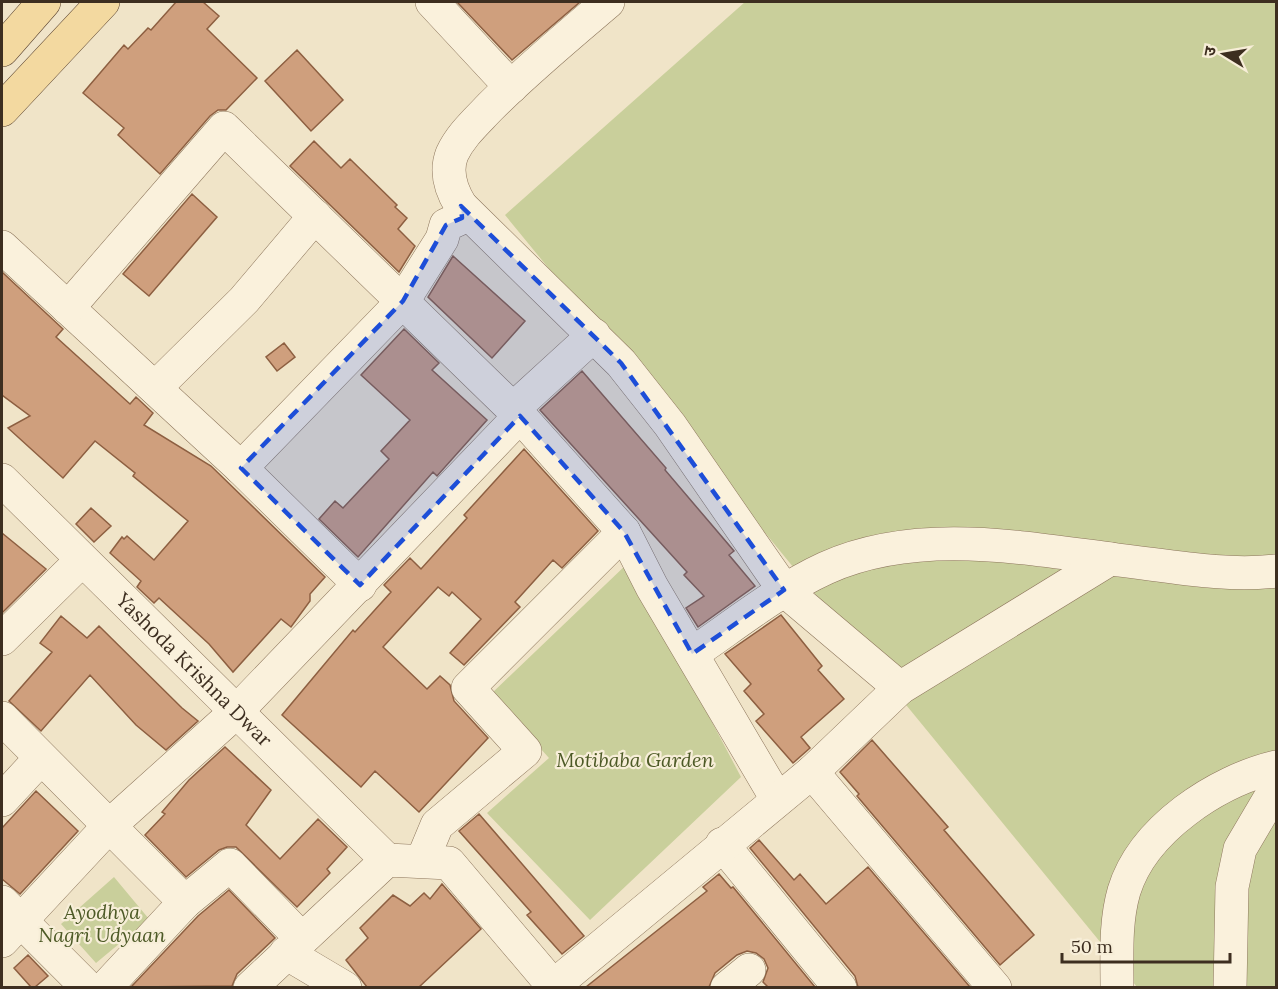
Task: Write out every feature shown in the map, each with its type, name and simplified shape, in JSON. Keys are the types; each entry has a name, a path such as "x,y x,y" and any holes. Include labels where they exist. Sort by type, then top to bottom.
{"main road":[{"path":"2,50 44,2"},
{"path":"2,110 103,2"}],"street":[{"path":"432,2 511,87"},
{"path":"608,2 511,87 462,135 451,155 449,175 453,192 461,206 621,363 670,425 784,590 900,688"},
{"path":"68,308 224,128 517,412 624,532 652,587 777,799"},
{"path":"241,468 403,301 442,239 446,225 459,219 461,206"},
{"path":"154,388 244,300 315,216"},
{"path":"2,247 241,468 360,585"},
{"path":"88,987 8,921 237,711 360,585 517,412 594,335"},
{"name":"Yashoda Krishna Dwar","path":"2,480 387,860"},
{"path":"422,861 437,825 525,751 468,688 624,532"},
{"path":"692,654 784,590 852,558 912,547 1001,545 1223,571 1276,571"},
{"path":"250,987 387,860 449,863 553,987 722,844 812,772 900,688 1110,559"},
{"path":"2,639 82,561"},
{"path":"2,718 184,902"},
{"path":"2,800 41,758"},
{"path":"1117,987 1118,928 1125,890 1140,859 1161,833 1199,800 1231,782 1276,767"},
{"path":"812,772 995,987"},
{"path":"1230,987 1232,887 1240,849 1276,788"},
{"path":"722,844 840,987"},
{"path":"105,987 184,902 230,865 294,946 345,987"}],"highlighted area":[{"path":"461,206 621,363 784,590 692,654 624,532 520,416 360,585 241,468 403,301 446,225 462,218"}],"green space":[{"path":"745,2 1276,2 1276,987 1137,987 505,215"},
{"name":"Motibaba Garden","path":"628,563 741,777 590,920 487,813 549,758 491,694"},
{"name":"Ayodhya Nagri Udyaan","path":"114,877 149,919 96,963 61,924"}],"building":[{"path":"176,2 203,2 219,16 207,29 257,78 226,110 218,110 210,116 160,174 118,135 124,128 83,93 124,45 128,49 148,28 151,30"},
{"path":"457,2 580,2 512,60"},
{"path":"297,50 343,100 311,131 265,81"},
{"path":"314,141 341,168 350,159 397,205 395,207 407,218 398,229 415,246 399,272 290,166"},
{"path":"192,194 217,217 149,296 123,274"},
{"path":"453,256 525,321 492,358 428,297"},
{"path":"2,272 63,329 56,337 130,404 136,397 153,413 144,425 211,466 325,577 310,594 310,601 291,627 281,619 233,672 209,644 159,598 154,603 137,587 141,581 110,553 122,537 124,539 127,536 154,560 188,521 133,476 135,473 95,441 63,478 8,428 30,416 2,395"},
{"path":"404,329 439,363 432,370 487,420 437,476 433,472 358,557 319,519 335,501 343,508 389,459 381,451 410,420 361,375"},
{"path":"284,343 295,357 277,371 266,357"},
{"path":"582,371 734,551 729,555 755,586 698,627 686,608 704,596 684,575 687,572 540,410"},
{"path":"524,449 598,531 562,568 553,560 515,602 520,607 464,665 450,653 481,619 452,592 449,596 438,587 383,647 427,689 440,676 450,685 454,701 488,738 419,812 375,771 361,787 282,715 353,630 355,632 391,592 384,585 410,558 421,569 467,518 464,515"},
{"path":"91,508 111,526 94,542 76,524"},
{"path":"2,533 46,569 2,613"},
{"path":"781,615 822,666 818,670 844,699 801,737 810,748 793,763 756,721 764,714 744,691 751,684 725,654"},
{"path":"61,616 87,638 99,626 198,721 166,750 136,725 90,675 41,731 9,701 52,652 40,643"},
{"path":"872,740 948,827 944,830 1034,935 1000,965 857,796 859,794 840,772"},
{"path":"225,747 271,790 246,825 280,859 318,819 347,847 327,869 330,873 297,907 236,847 219,850 186,877 145,835 165,814 162,812 189,780"},
{"path":"36,791 78,831 20,894 2,879 2,828"},
{"path":"479,814 584,936 562,954 527,915 531,912 459,831"},
{"path":"759,840 794,880 800,874 826,904 868,867 970,987 858,987 855,976 750,848"},
{"path":"719,874 731,888 733,887 815,987 768,987 763,982 768,968 764,959 756,953 747,951 737,955 715,973 709,987 586,987 707,891 703,887"},
{"path":"442,884 481,929 419,987 367,987 346,960 368,938 360,928 393,895 410,906 424,893 430,899"},
{"path":"229,890 275,938 237,974 232,986 131,987 198,916"},
{"path":"28,955 48,976 35,987 31,987 14,968"}]}
